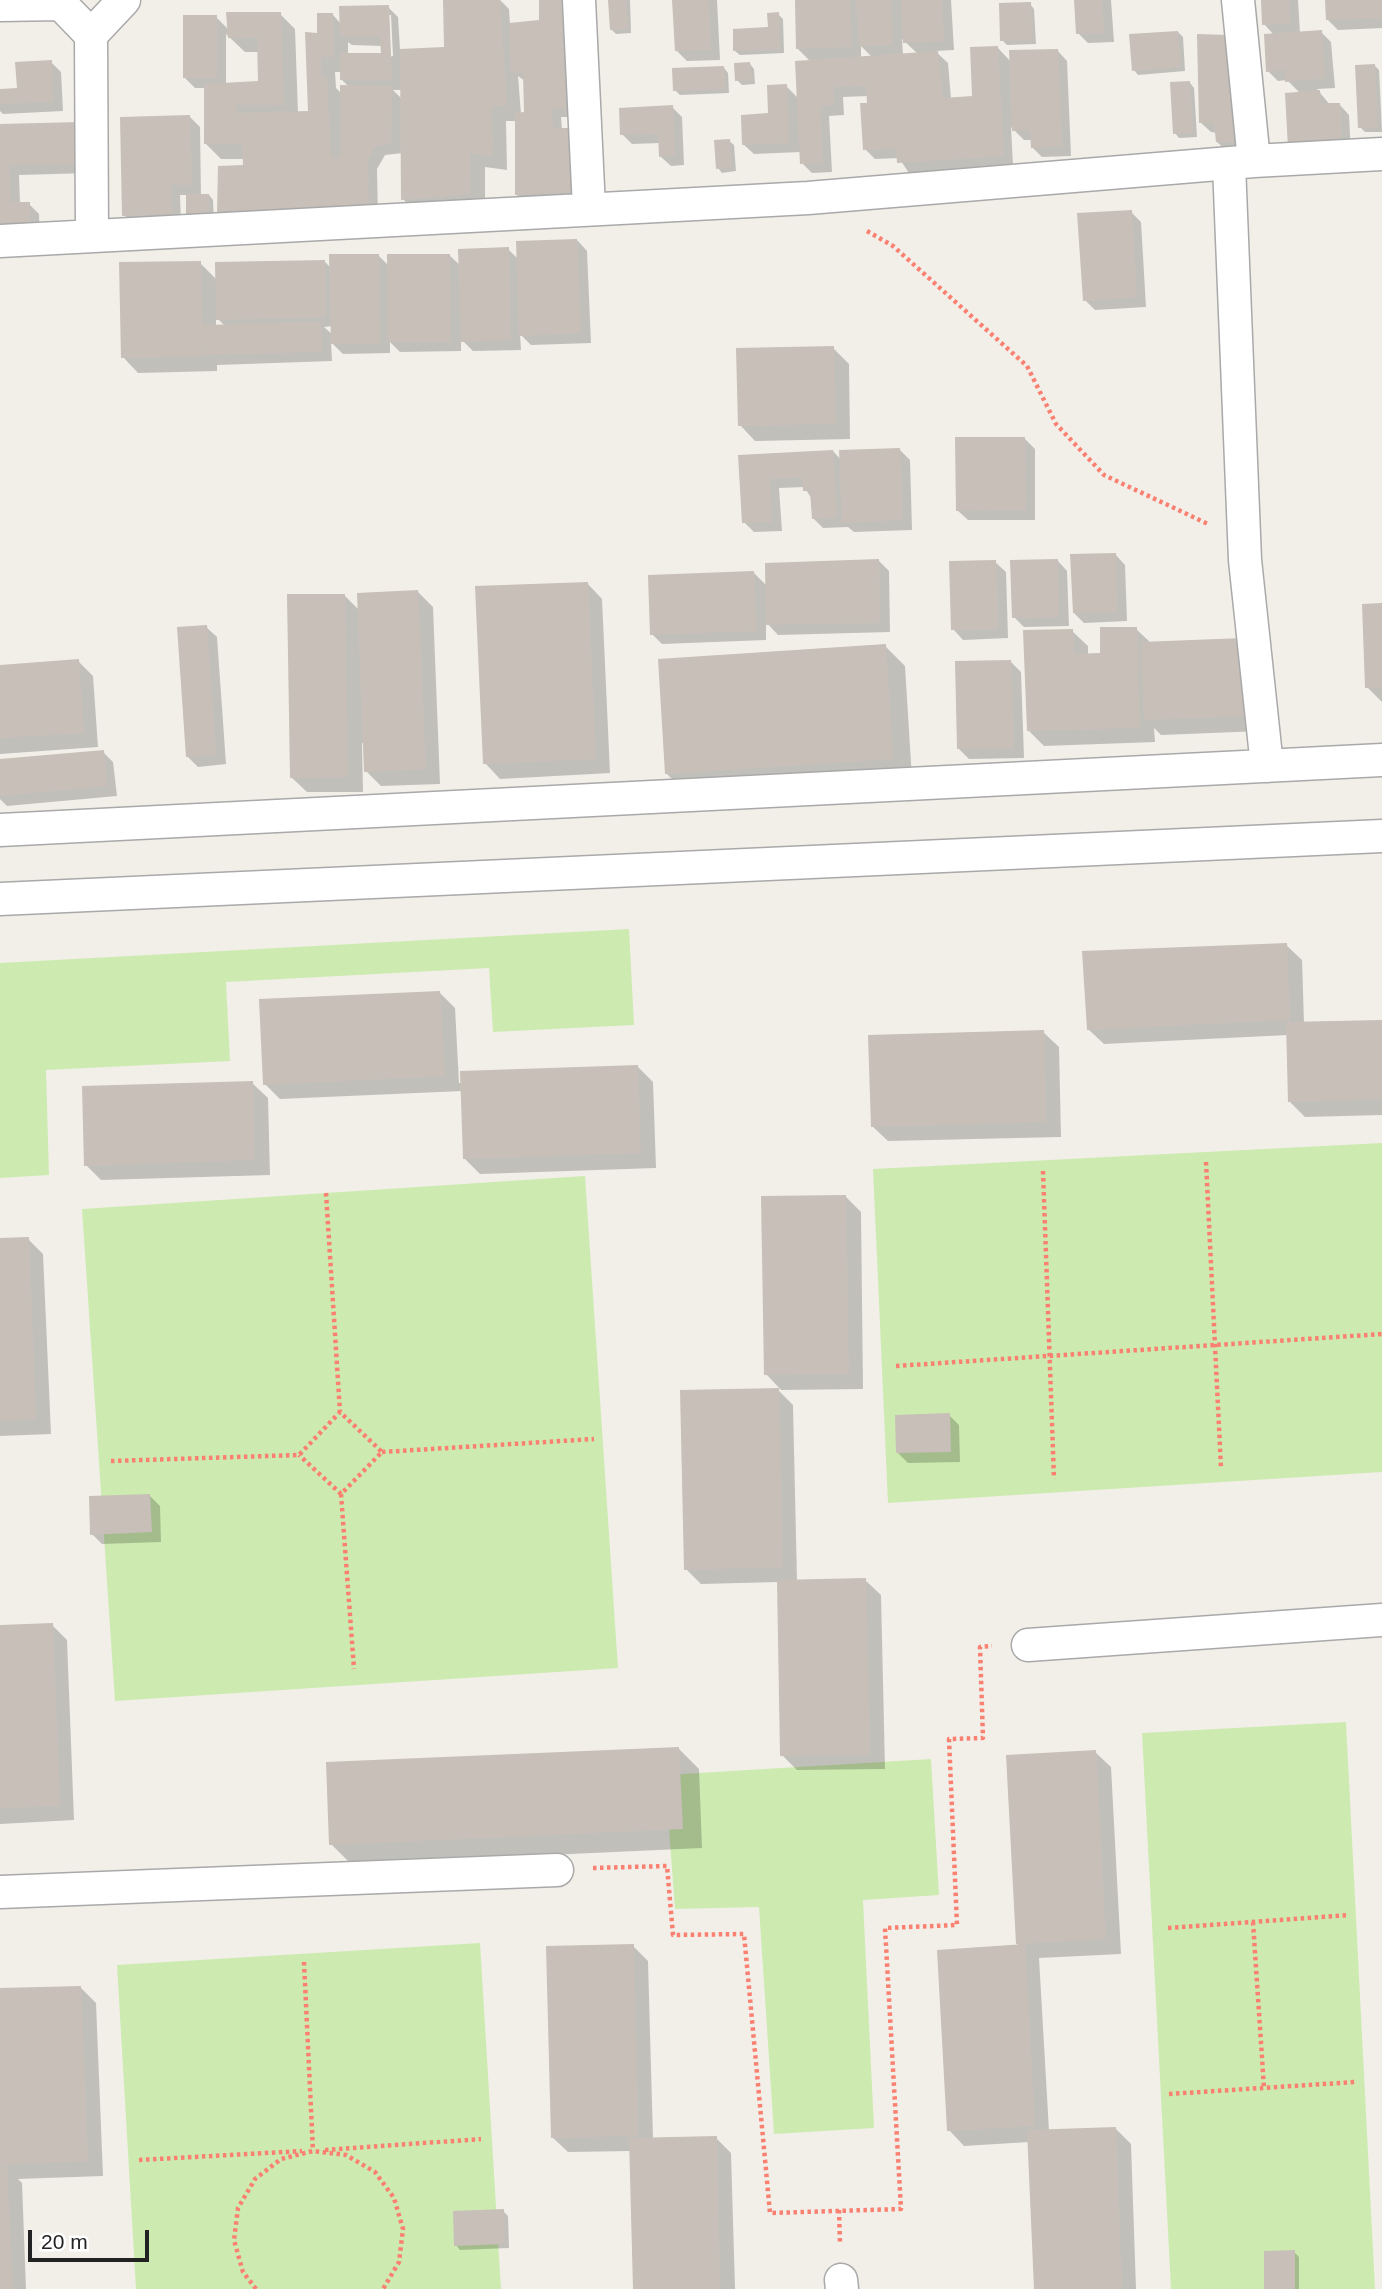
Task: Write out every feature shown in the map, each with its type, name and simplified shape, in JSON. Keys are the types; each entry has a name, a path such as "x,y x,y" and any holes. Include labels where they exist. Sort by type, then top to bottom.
{"street":[{"path":"91,35 124,0"},
{"path":"579,0 589,208"},
{"path":"1238,0 1245,560 1267,765"},
{"path":"0,5 76,2 91,35 92,235"},
{"path":"0,241 808,198 1382,154"},
{"path":"0,830 1382,760"},
{"path":"0,899 1382,836"},
{"path":"1028,1645 1382,1620"},
{"path":"0,1892 556,1870"}],"path":[{"path":"861,228 894,246 1027,366 1056,424 1104,475 1218,529 1245,560"},
{"path":"1206,1162 1220,1468"},
{"path":"1043,1171 1054,1479"},
{"path":"326,1193 340,1412 382,1452"},
{"path":"896,1366 1382,1334"},
{"path":"111,1461 299,1455 340,1412"},
{"path":"341,1494 382,1452 594,1439"},
{"path":"299,1455 341,1494 354,1669"},
{"path":"556,1870 667,1866 673,1935 744,1934 770,2213 901,2209 885,1928 957,1925 949,1739 983,1738 980,1647 1028,1645"},
{"path":"1168,1928 1348,1915"},
{"path":"1253,1922 1264,2088"},
{"path":"304,1962 313,2151"},
{"path":"1169,2094 1355,2082"},
{"path":"139,2160 481,2139"},
{"path":"256,2289 243,2272 234,2240 238,2208 255,2179 281,2159 313,2151 346,2155 375,2172 394,2198 403,2230 399,2262 383,2289"}],"green space":[{"path":"629,929 634,1025 493,1032 489,968 226,982 230,1061 46,1070 49,1175 0,1178 0,963"},
{"path":"1382,1143 1382,1472 888,1503 873,1169"},
{"path":"585,1176 618,1668 115,1701 82,1209"},
{"path":"1346,1722 1375,2289 1171,2289 1142,1733"},
{"path":"931,1759 939,1895 863,1900 874,2128 774,2134 759,1907 675,1909 665,1775"},
{"path":"480,1943 501,2289 136,2289 117,1965"}],"building":[{"path":"443,0 500,0 507,106 491,106 493,156 470,153 471,194 401,200 400,49 444,47"},
{"path":"539,0 561,0 566,108 552,108 553,128 570,128 574,192 515,195 515,113 524,112 523,73 511,72 509,23 539,20"},
{"path":"608,0 626,0 628,29 610,30"},
{"path":"672,0 708,0 711,50 675,51"},
{"path":"795,0 850,0 852,47 796,49"},
{"path":"856,0 891,0 893,45 859,46"},
{"path":"901,0 942,0 944,41 903,43"},
{"path":"1074,0 1102,0 1104,33 1076,34"},
{"path":"1261,0 1289,0 1290,24 1262,25"},
{"path":"1325,0 1381,0 1382,18 1326,20"},
{"path":"1031,2 1032,40 1000,41 999,3"},
{"path":"389,5 392,80 340,80 340,53 381,53 380,37 340,36 339,6"},
{"path":"226,12 281,12 284,105 236,105 236,113 308,111 305,32 317,33 317,13 333,13 334,57 321,57 321,76 327,77 331,158 341,158 340,85 392,86 391,144 375,146 368,159 369,208 217,215 218,166 243,165 242,144 204,144 204,84 258,81 257,37 228,38"},
{"path":"779,12 780,49 733,51 733,29 768,27 767,13"},
{"path":"183,15 217,15 217,78 183,78"},
{"path":"1322,30 1325,78 1285,82 1285,70 1266,72 1264,34"},
{"path":"1178,31 1181,67 1132,71 1129,34"},
{"path":"1197,34 1229,35 1235,142 1216,142 1214,123 1199,123"},
{"path":"998,46 1004,156 897,163 896,148 863,150 860,103 867,103 866,86 833,87 834,105 820,106 823,163 800,164 795,61 938,51 943,98 972,96 970,47"},
{"path":"1058,49 1062,146 1031,148 1030,130 1012,131 1009,50"},
{"path":"52,60 53,102 0,104 0,89 17,88 15,62"},
{"path":"750,62 752,80 735,81 734,63"},
{"path":"1375,64 1378,128 1358,128 1355,65"},
{"path":"724,66 725,89 673,91 672,68"},
{"path":"1190,81 1193,133 1173,134 1170,82"},
{"path":"787,84 789,143 742,145 741,115 768,113 767,85"},
{"path":"1320,90 1321,103 1340,103 1342,145 1288,148 1285,93"},
{"path":"673,105 675,155 659,157 658,134 620,135 619,108"},
{"path":"190,115 192,185 171,185 172,214 122,216 120,117"},
{"path":"79,122 80,164 9,165 11,202 30,202 30,231 0,231 0,124"},
{"path":"730,139 732,167 716,169 714,140"},
{"path":"186,194 209,194 210,221 186,221"},
{"path":"1132,210 1137,297 1083,301 1077,213"},
{"path":"577,239 581,333 519,336 516,241"},
{"path":"509,247 511,340 461,342 458,249"},
{"path":"329,254 379,254 380,344 331,344"},
{"path":"387,254 450,254 451,342 388,342"},
{"path":"325,260 326,317 216,320 215,262"},
{"path":"201,261 202,325 321,322 322,352 204,355 202,343 203,356 121,358 119,262"},
{"path":"834,346 836,424 738,426 736,348"},
{"path":"955,437 1025,437 1026,510 956,511"},
{"path":"900,448 903,520 842,523 839,450"},
{"path":"833,450 837,518 812,519 810,491 803,491 802,477 770,479 772,522 742,523 738,455"},
{"path":"1116,553 1117,612 1073,613 1070,554"},
{"path":"879,559 880,623 766,625 765,563"},
{"path":"1058,559 1059,617 1012,618 1010,560"},
{"path":"996,560 998,629 951,630 949,561"},
{"path":"754,571 757,631 650,635 648,575"},
{"path":"588,582 596,759 483,764 475,586"},
{"path":"418,590 426,769 364,772 357,593"},
{"path":"287,594 345,594 348,777 290,778"},
{"path":"1382,603 1382,688 1365,688 1362,604"},
{"path":"207,625 216,755 186,757 177,627"},
{"path":"1100,627 1137,627 1140,728 1027,731 1023,630 1073,629 1074,654 1100,653"},
{"path":"1243,638 1246,716 1144,720 1141,642"},
{"path":"886,644 893,759 665,774 658,659"},
{"path":"79,659 84,733 0,738 0,665"},
{"path":"1011,660 1014,748 957,749 955,661"},
{"path":"104,750 107,786 0,796 0,759"},
{"path":"1287,943 1290,1020 1087,1030 1082,951"},
{"path":"440,991 445,1076 263,1085 259,999"},
{"path":"1382,1020 1382,1099 1288,1102 1286,1022"},
{"path":"1044,1030 1046,1122 871,1127 868,1035"},
{"path":"638,1065 641,1153 463,1159 460,1071"},
{"path":"253,1081 255,1160 84,1166 82,1086"},
{"path":"846,1195 849,1374 764,1375 761,1196"},
{"path":"29,1237 36,1419 0,1421 0,1238"},
{"path":"779,1388 783,1567 684,1570 680,1390"},
{"path":"950,1413 951,1452 896,1453 895,1415"},
{"path":"150,1494 152,1532 90,1535 89,1496"},
{"path":"866,1578 870,1755 780,1756 777,1580"},
{"path":"53,1623 60,1806 0,1808 0,1625"},
{"path":"679,1747 683,1829 329,1845 326,1762"},
{"path":"1096,1750 1106,1939 1016,1944 1006,1755"},
{"path":"634,1944 638,2136 551,2138 546,1946"},
{"path":"1025,1944 1035,2126 947,2131 937,1950"},
{"path":"81,1986 88,2161 0,2165 0,1988"},
{"path":"1116,2127 1122,2289 1034,2289 1027,2130"},
{"path":"717,2136 720,2289 633,2289 629,2138"},
{"path":"0,2166 7,2166 13,2289 0,2289"},
{"path":"504,2209 505,2244 454,2246 453,2211"},
{"path":"1295,2250 1295,2289 1264,2289 1264,2251"}]}
